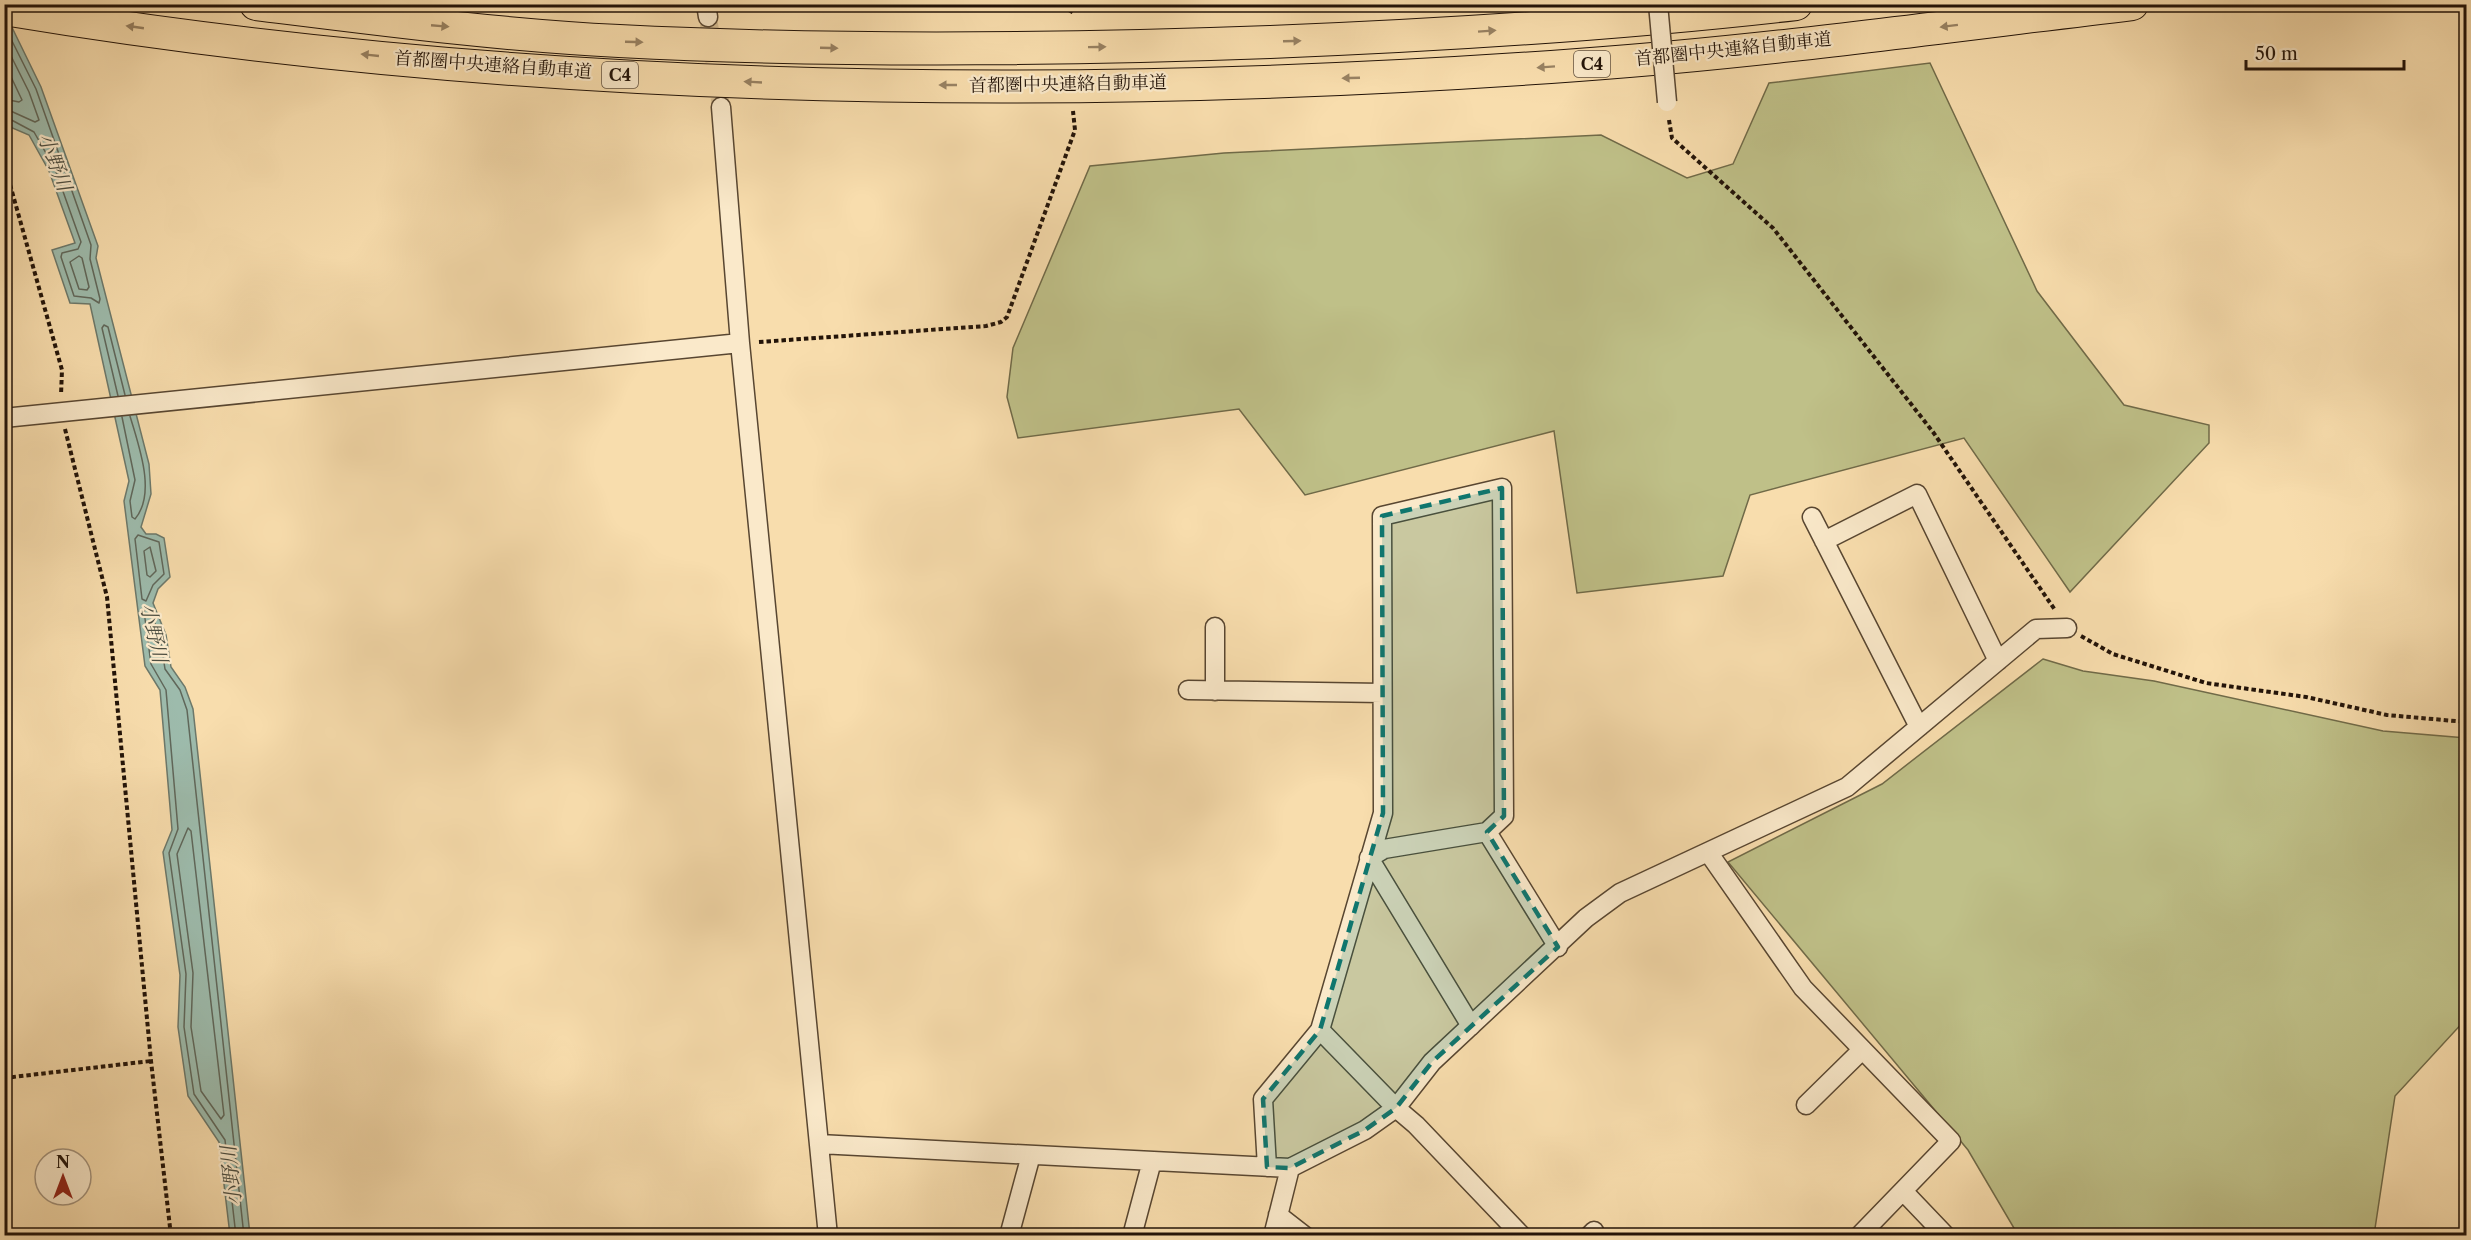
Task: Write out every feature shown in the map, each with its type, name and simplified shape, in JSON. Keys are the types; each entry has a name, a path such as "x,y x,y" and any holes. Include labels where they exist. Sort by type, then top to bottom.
{"highway":[{"name":"首都圏中央連絡自動車道","path":"256,4 419,24 616,41 869,50 1137,47 1413,36 1587,25 1796,4"},
{"name":"首都圏中央連絡自動車道","path":"4,9 193,35 380,56 559,71 794,84 1049,86 1427,75 1584,65 2132,4"}],"street":[{"path":"1658,4 1667,102"},
{"path":"721,107 740,344 828,1236"},
{"path":"4,418 155,401 740,344"},
{"path":"1267,1167 1263,1099 1320,1030 1369,858 1383,813 1382,516 1502,488 1504,816 1487,832 1384,849 1369,858"},
{"path":"1824,541 1917,494 1998,661"},
{"path":"1812,517 1919,727"},
{"path":"1215,627 1215,691"},
{"path":"819,1144 1290,1168 1365,1130 1396,1108 1432,1062 1558,947 1586,918 1620,893 1847,787 2036,630 2067,628"},
{"path":"1188,690 1383,693"},
{"path":"1487,832 1558,947"},
{"path":"1708,852 1803,987 1951,1141 1859,1236"},
{"path":"1369,858 1471,1026"},
{"path":"1320,1030 1396,1108 1416,1125 1522,1236"},
{"path":"1806,1105 1862,1050"},
{"path":"1009,1236 1031,1155"},
{"path":"1132,1236 1152,1161"},
{"path":"1273,1236 1290,1168"},
{"path":"1904,1192 1946,1236"},
{"path":"1278,1215 1305,1236"}],"path":[{"path":"1070,13 1075,4"},
{"path":"1667,102 1672,138 1773,228 1933,432 2067,628 2113,654 2206,683 2306,697 2387,716 2466,722"},
{"path":"740,344 986,326 1001,322 1007,317 1075,130 1073,110"},
{"path":"4,163 62,370 67,411 107,597 151,1061 171,1236"},
{"path":"4,1078 151,1061"}],"highlighted area":[{"path":"1502,488 1504,816 1487,832 1558,947 1432,1062 1396,1108 1365,1130 1290,1168 1267,1167 1263,1099 1320,1030 1383,813 1382,516"}],"green space":[{"path":"1930,63 2037,291 2124,405 2209,425 2209,443 2070,592 1964,438 1750,495 1723,576 1577,593 1554,431 1305,495 1239,409 1018,438 1007,397 1013,348 1090,166 1224,153 1601,135 1687,178 1733,164 1769,83"},
{"path":"2043,659 2083,671 2154,681 2383,731 2466,738 2466,1019 2395,1096 2374,1235 2018,1235 1968,1150 1728,862 1882,784"}],"water":[{"name":"小野川","path":"4,11 41,87 98,246 96,258 149,464 151,494 141,527 146,534 156,534 164,538 170,577 158,589 153,603 166,635 171,667 185,687 193,709 250,1235 230,1235 219,1142 188,1096 178,1027 180,975 163,852 172,830 160,690 145,666 124,501 129,481 90,304 70,303 52,250 75,243 49,171 29,135 10,127 5,118 7,102 4,90"}],"tunnel":[{"path":"708,17 721,107"}]}
